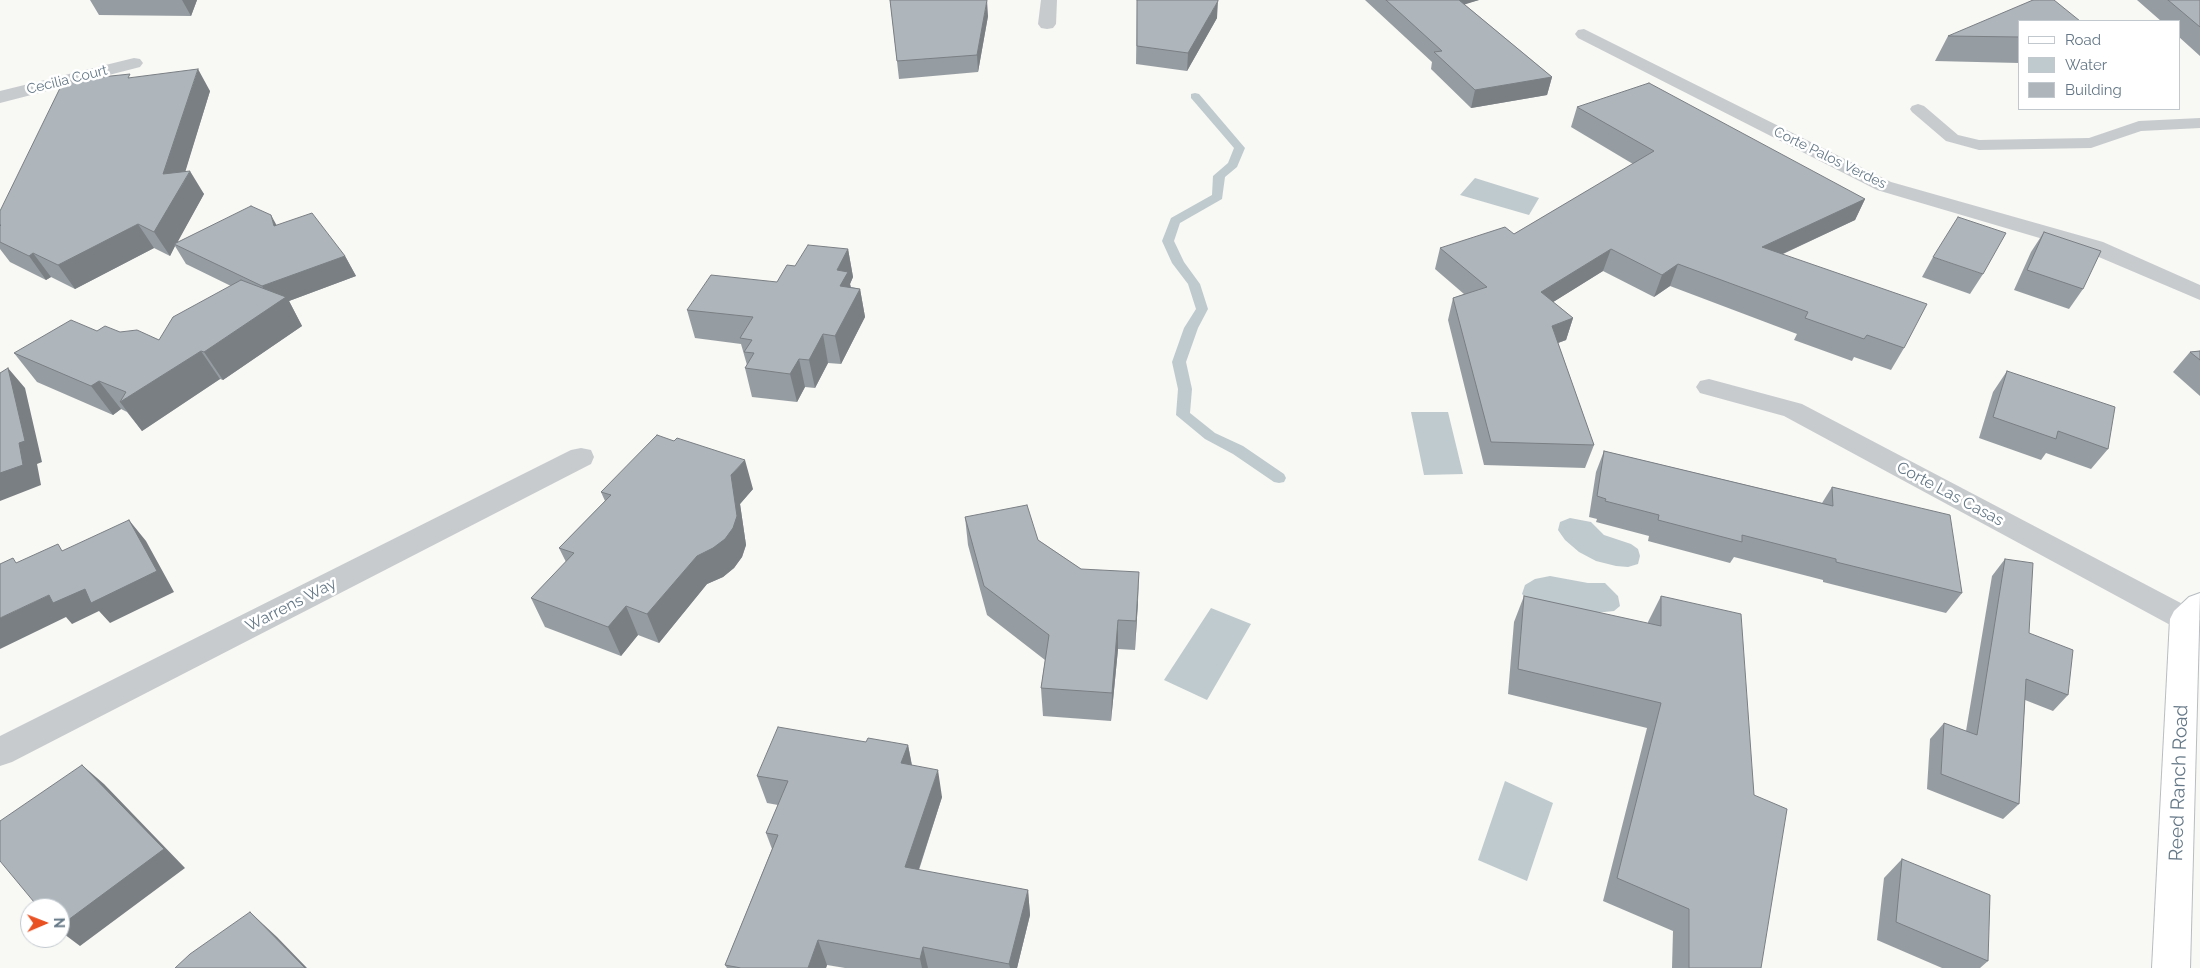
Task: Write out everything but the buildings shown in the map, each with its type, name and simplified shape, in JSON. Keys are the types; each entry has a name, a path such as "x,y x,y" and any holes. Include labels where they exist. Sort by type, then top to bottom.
{"street":[{"path":"1047,24 1049,0"},
{"name":"Corte Palos Verdes","path":"1584,34 1884,186 2095,247 2200,293"},
{"name":"Cecilia Court","path":"0,97 134,63"},
{"name":"Corte Las Casas","path":"1709,387 1793,410 2192,612"},
{"name":"Warrens Way","path":"0,752 581,457"},
{"name":"Reed Ranch Road","path":"2171,968 2192,612"}],"lane":[{"path":"1918,109 1952,138 1979,145 2091,143 2139,126 2200,123"}],"water":[{"path":"1475,178 1539,198 1529,215 1460,195"},
{"path":"1411,412 1448,412 1463,474 1424,475"},
{"path":"1570,518 1591,522 1604,535 1631,544 1638,549 1640,556 1638,564 1628,567 1616,566 1596,561 1579,552 1565,540 1558,530 1560,522"},
{"path":"1550,576 1588,583 1605,583 1618,596 1620,606 1614,611 1595,613 1530,602 1522,594 1525,585 1535,579"},
{"path":"1211,608 1251,624 1207,700 1164,680"},
{"path":"1505,781 1553,803 1527,881 1478,860"}],"waterway":[{"path":"1195,96 1240,148 1233,165 1219,176 1218,197 1175,221 1168,241 1178,263 1194,284 1202,309 1191,328 1179,362 1185,389 1183,415 1210,436 1238,450 1279,478"}]}
